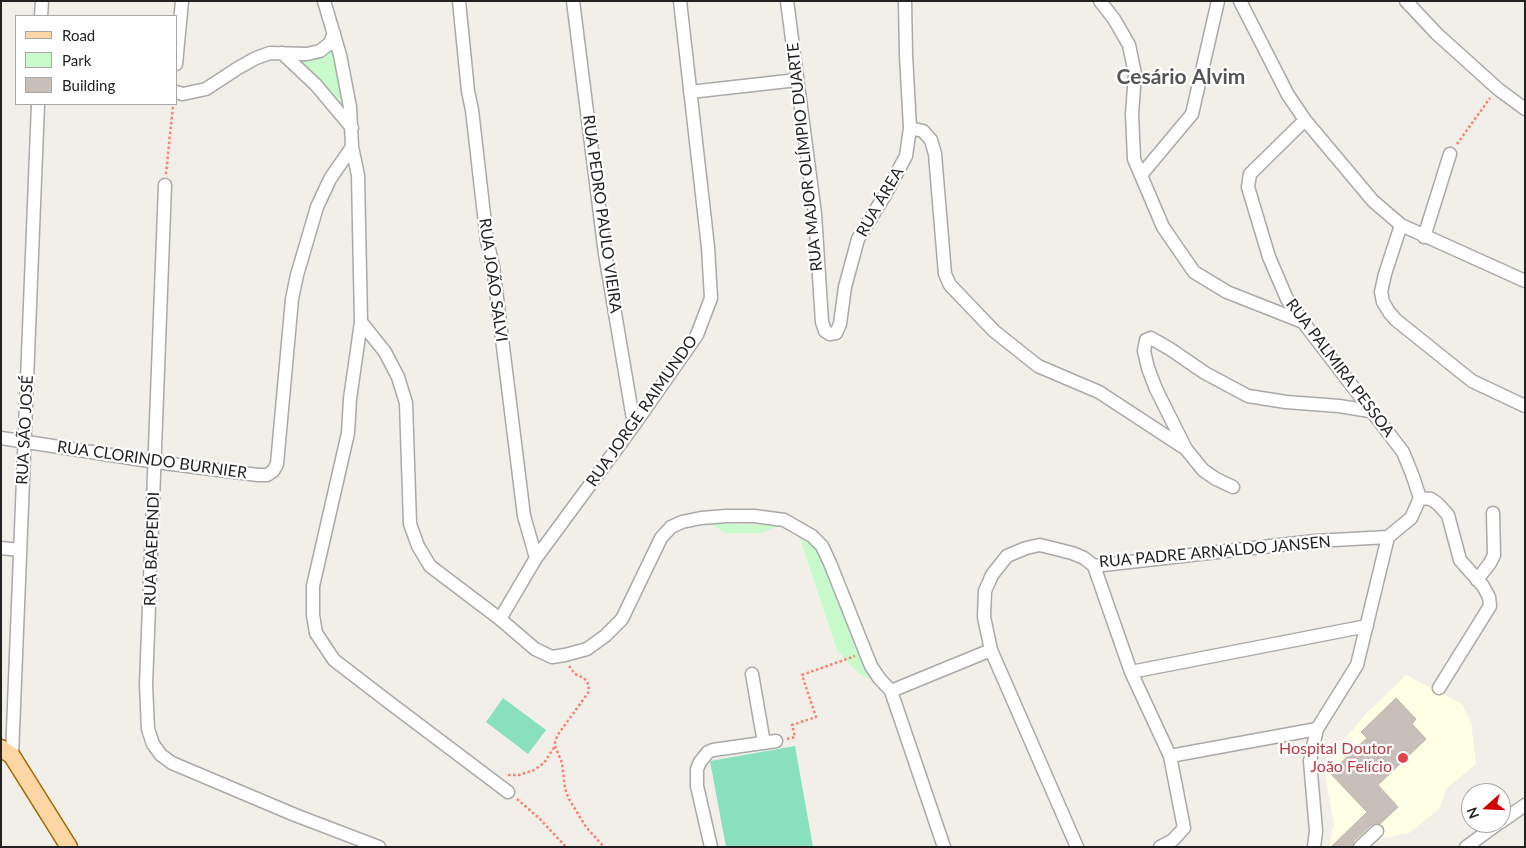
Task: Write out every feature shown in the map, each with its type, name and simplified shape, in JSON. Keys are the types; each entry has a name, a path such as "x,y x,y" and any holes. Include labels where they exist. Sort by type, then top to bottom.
{"main road":[{"path":"7,752 69,847"}],"street":[{"path":"41,15 42,1"},
{"path":"178,43 182,1"},
{"path":"324,1 340,55 350,107 352,147 358,175 361,322 350,399 348,433 313,586 313,615 316,633 334,660 508,792"},
{"name":"RUA JOÃO SALVI","path":"459,1 468,91 472,110 487,240 493,266 524,516 536,558"},
{"name":"RUA PEDRO PAULO VIEIRA","path":"573,1 605,254 634,425"},
{"name":"RUA JORGE RAIMUNDO","path":"500,619 536,558 634,425 697,335 711,298 708,247 680,1"},
{"name":"RUA MAJOR OLÍMPIO DUARTE","path":"787,1 815,214 822,322 825,331 830,334 836,333"},
{"name":"RUA ÁREA","path":"836,333 840,324 846,287 858,239 885,196 906,156 910,128 905,1"},
{"path":"1100,1 1114,19 1128,45 1135,74 1132,114 1134,159 1163,228 1194,272 1227,292 1303,322"},
{"path":"1141,175 1192,114 1218,1"},
{"path":"1240,1 1288,95 1304,120 1373,201 1401,226 1525,281"},
{"path":"1406,1 1437,34 1498,89 1525,109"},
{"path":"178,93 183,94 206,89 256,58 270,53 307,54 320,51 330,42 334,33"},
{"path":"282,53 316,85 352,129"},
{"path":"690,92 797,80"},
{"name":"RUA SÃO JOSÉ","path":"7,752 20,550 38,105"},
{"name":"RUA PALMIRA PESSOA","path":"1304,120 1250,174 1248,187 1269,257 1287,299 1370,411 1403,452 1420,498"},
{"path":"910,128 923,132 931,140 935,154 944,274 950,285 994,331 1038,366 1099,392 1186,449"},
{"name":"RUA CLORINDO BURNIER","path":"1,438 156,462 258,475 267,475 273,471 277,464 292,299 297,275 317,207 330,179 352,147"},
{"path":"1424,237 1450,154"},
{"name":"RUA BAEPENDI","path":"165,185 156,462 146,685 148,729 153,744 161,755 172,763 295,815 379,847"},
{"path":"1401,226 1381,292 1383,302 1389,312 1396,320 1472,380 1525,406"},
{"path":"361,322 385,352 398,377 406,403 410,524 418,546 430,566 500,619 534,649 552,657 565,656 587,649 605,636 622,619 661,538 671,527 682,522 701,518 754,516 784,520 812,536 822,546 871,666 891,691 944,847"},
{"path":"1234,487 1216,479 1203,470 1186,449 1156,389 1148,368 1144,351 1146,340 1151,338 1205,373 1248,396 1370,411"},
{"path":"1314,847 1316,831 1310,761 1317,729 1357,665 1388,536 1411,518 1420,498 1431,499 1448,514 1460,560 1483,586 1489,597 1490,606 1439,688"},
{"path":"1477,580 1494,555 1493,513"},
{"name":"RUA PADRE ARNALDO JANSEN","path":"1077,847 991,650 984,618 985,591 992,575 1006,556 1040,545 1072,553 1084,558 1094,566 1388,536"},
{"path":"1,548 20,550"},
{"path":"1094,566 1131,672 1170,756 1184,828 1174,840 1159,847"},
{"path":"1131,672 1367,626"},
{"path":"891,691 991,650"},
{"path":"712,847 697,786 697,769 700,762 708,752 714,750 770,742 752,674"},
{"path":"1170,756 1317,729"},
{"path":"1511,815 1525,805"},
{"path":"1360,847 1377,831"},
{"path":"1466,847 1485,833"}],"path":[{"path":"1450,154 1498,89"},
{"path":"165,185 173,105"},
{"path":"770,742 795,737 792,725 816,717 802,675 866,652"},
{"path":"501,774 519,775 534,770 544,763 555,746 559,733 588,693 589,684 584,678 576,674 565,656"},
{"path":"555,746 562,763 565,788 569,799 586,827 604,847"},
{"path":"508,792 539,818 566,847"}],"shaded area":[{"name":"Hospital Doutor João Felício","path":"1406,675 1462,704 1471,722 1476,764 1447,788 1439,809 1409,833 1375,840 1368,847 1329,847 1334,824 1324,770 1334,752 1364,716"}],"green space":[{"path":"333,46 347,114 298,62 298,58"},
{"path":"709,523 778,526 761,533 726,533"},
{"path":"796,527 812,536 884,685 859,674 837,650"},
{"path":"503,698 546,730 528,754 486,722"},
{"path":"795,746 813,847 726,847 710,761"}],"building":[{"path":"1396,698 1416,719 1412,724 1426,739 1378,785 1398,807 1380,824 1371,825 1354,841 1352,847 1331,847 1367,812 1330,773 1367,738 1361,732"}],"place":[{"name":"Hospital Doutor João Felício","path":"1403,758"}],"district":[{"name":"Cesário Alvim","path":"1181,77"}]}
